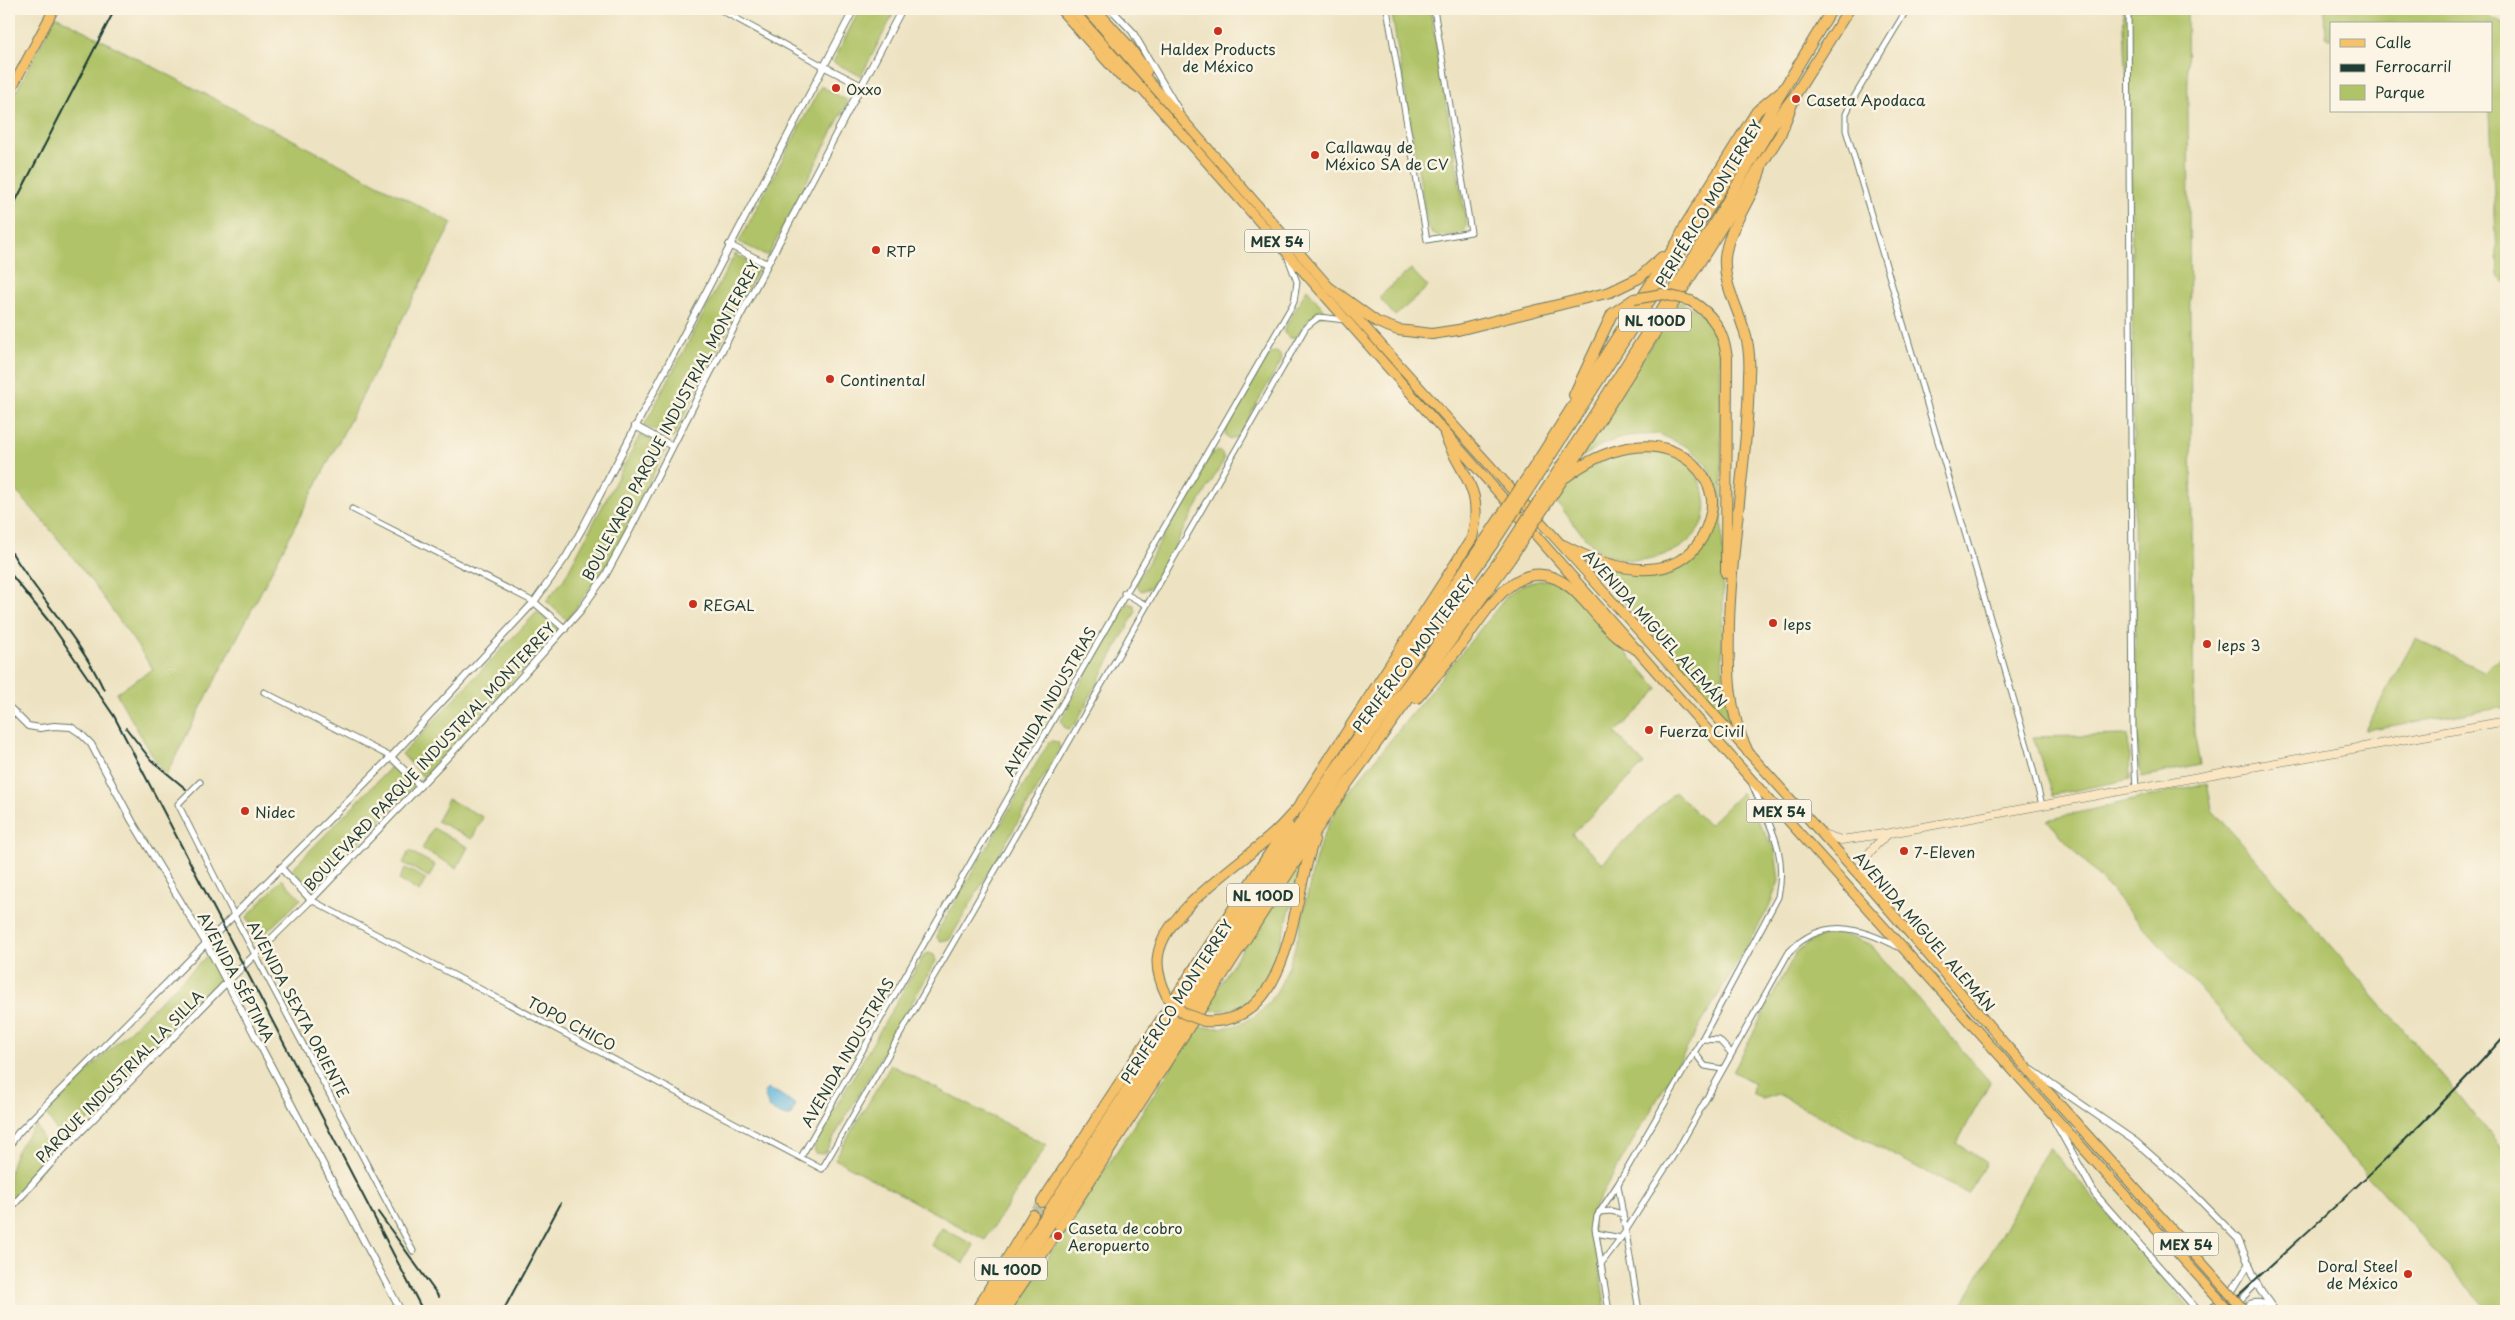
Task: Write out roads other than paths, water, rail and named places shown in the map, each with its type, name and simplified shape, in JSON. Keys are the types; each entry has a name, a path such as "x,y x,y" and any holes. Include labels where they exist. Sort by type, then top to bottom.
{"highway":[{"name":"PERIFÉRICO MONTERREY","path":"984,1311 1336,768 1537,469 1784,89 1832,9"},
{"name":"PERIFÉRICO MONTERREY","path":"994,1311 1346,769 1507,556 1557,483 1770,129 1795,95 1849,9"},
{"path":"1330,288 1368,317 1388,326 1420,334 1444,333 1599,295 1625,285 1639,278 1655,265 1686,224 1757,111 1770,98 1784,89"},
{"path":"1557,483 1785,127 1795,95"},
{"path":"1748,752 1736,727 1730,698 1728,661 1730,591 1749,376 1747,340 1728,286 1725,257 1727,245 1753,193 1760,167"},
{"path":"1537,469 1562,425 1678,241 1686,224"},
{"path":"1562,425 1612,314 1634,300 1663,294 1691,301 1714,319 1723,338 1727,357 1726,574 1730,591"},
{"path":"1042,1202 1282,835 1403,642 1472,538 1476,519 1474,491 1445,434"},
{"path":"1557,483 1588,462 1613,451 1640,446 1664,448 1680,454 1695,465 1706,480 1712,501 1709,521 1696,547 1688,555 1670,564 1639,570 1611,566 1583,556 1563,546"},
{"path":"1338,746 1366,711 1489,542"},
{"path":"1060,1227 1178,1042 1323,821 1507,556"},
{"path":"1377,744 1448,662 1497,595 1520,579 1538,576 1565,584 1616,636 1638,650"},
{"path":"1297,809 1273,834 1208,886 1171,928 1161,945 1158,955 1159,975 1167,996 1184,1013 1204,1021 1227,1021 1246,1013 1260,1000 1273,980 1286,948 1311,848 1323,821"},
{"path":"976,1311 1033,1216"},
{"path":"1004,1311 1051,1241"}],"main road":[{"path":"9,86 52,9"},
{"path":"9,92 52,9"},
{"path":"1060,9 1120,76 1142,89"},
{"name":"AVENIDA MIGUEL ALEMÁN","path":"1072,9 1749,777 2230,1311"},
{"name":"AVENIDA MIGUEL ALEMÁN","path":"1086,9 1330,288 1819,831 2005,1044 2245,1311"},
{"path":"1096,9 1133,51 1161,95"},
{"path":"1819,831 1829,838 1841,840 1890,833 2506,721"},
{"path":"1866,884 1863,870 1867,856 1873,847 1890,833"}],"street":[{"path":"719,9 862,86"},
{"name":"BOULEVARD PARQUE INDUSTRIAL MONTERREY","path":"234,915 391,757 534,602 574,543 854,9"},
{"name":"BOULEVARD PARQUE INDUSTRIAL MONTERREY","path":"227,982 311,900 517,684 565,629 604,576 902,9"},
{"path":"1111,9 1132,31 1182,119"},
{"path":"1387,9 1427,240 1471,232 1434,9"},
{"path":"1907,9 1853,99 1846,114 1846,130 1984,598 2042,805"},
{"path":"2128,9 2132,730 2136,789"},
{"path":"729,245 767,264"},
{"name":"AVENIDA INDUSTRIAS","path":"801,1158 1048,730 1124,593 1294,302 1296,282 1287,252"},
{"path":"1124,593 1146,605 1308,324 1322,317 1346,320"},
{"path":"636,426 672,446"},
{"path":"352,509 534,602 565,629"},
{"name":"TOPO CHICO","path":"311,900 822,1169 1007,850 1146,605"},
{"path":"264,692 391,757 420,786"},
{"name":"AVENIDA SÉPTIMA","path":"9,707 28,726 72,728 80,732 91,744 132,821 208,945 401,1311"},
{"path":"1609,1311 1595,1222 1599,1212 1618,1184 1702,1038 1771,913 1782,878 1778,847 1749,777"},
{"name":"AVENIDA SEXTA ORIENTE","path":"200,782 178,804 234,915 256,952 412,1251"},
{"path":"281,868 311,900"},
{"name":"PARQUE INDUSTRIAL LA SILLA","path":"9,1146 18,1133 208,945 234,915"},
{"path":"1601,1264 1625,1232 1682,1142 1781,963 1789,952 1808,934 1822,930 1843,928 1874,936 1902,949"},
{"name":"PARQUE INDUSTRIAL LA SILLA","path":"9,1210 60,1154 227,982"},
{"path":"1702,1038 1719,1040 1731,1053"},
{"path":"2005,1044 2048,1082 2124,1133 2162,1164 2235,1236 2257,1283 2273,1310"},
{"path":"1694,1052 1705,1066 1722,1069"},
{"path":"2045,1106 2095,1194 2198,1311"},
{"path":"1618,1184 1639,1311"},
{"path":"1599,1212 1611,1211 1622,1214"},
{"path":"1596,1233 1607,1237 1620,1238"},
{"path":"2208,1311 2231,1293 2249,1263"},
{"path":"2230,1311 2257,1283"},
{"path":"2238,1311 2247,1305 2259,1302 2273,1310"}],"water":[{"path":"767,1089 778,1093 796,1105 791,1116 782,1116 769,1108 764,1093"}],"tunnel":[{"path":"1033,1215 1042,1202"},
{"path":"1051,1241 1060,1227"}],"railway":[{"path":"9,214 115,9"},
{"path":"12,553 84,654 104,690"},
{"path":"9,572 51,624 114,716 423,1311"},
{"path":"126,728 151,760 186,789"},
{"path":"2221,1311 2403,1142 2473,1071 2506,1034"},
{"path":"503,1311 561,1203"},
{"path":"378,1212 439,1297"}],"place":[{"name":"Haldex Products de México","path":"1218,31"},
{"name":"Oxxo","path":"836,88"},
{"name":"Caseta Apodaca","path":"1796,99"},
{"name":"Callaway de México SA de CV","path":"1315,155"},
{"name":"RTP","path":"876,250"},
{"name":"Continental","path":"830,379"},
{"name":"REGAL","path":"693,604"},
{"name":"Ieps","path":"1773,623"},
{"name":"Ieps 3","path":"2207,644"},
{"name":"Fuerza Civil","path":"1649,730"},
{"name":"Nidec","path":"245,811"},
{"name":"7-Eleven","path":"1904,851"},
{"name":"Caseta de cobro Aeropuerto","path":"1058,1236"},
{"name":"Doral Steel de México","path":"2408,1274"}]}
